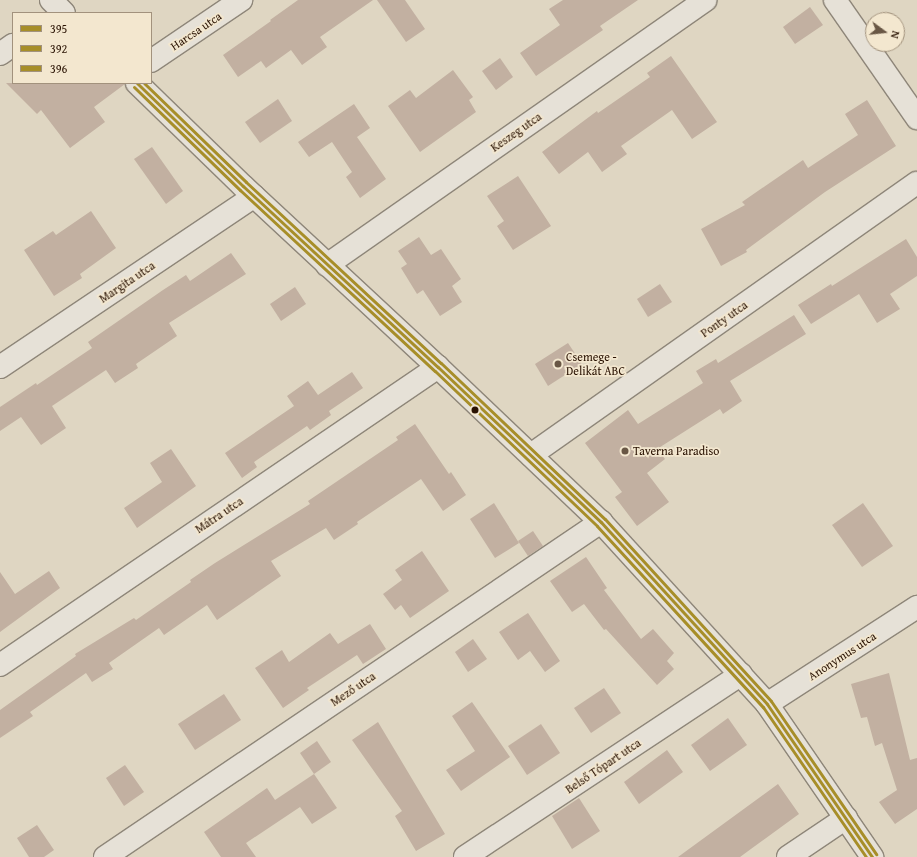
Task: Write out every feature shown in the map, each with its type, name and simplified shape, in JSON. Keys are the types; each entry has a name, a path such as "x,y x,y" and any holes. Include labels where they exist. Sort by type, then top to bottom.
{"street":[{"name":"Harcsa utca","path":"152,60 241,0"},
{"name":"Keszeg utca","path":"327,265 705,0"},
{"path":"835,0 917,118"},
{"path":"0,54 12,46"},
{"path":"138,84 254,196 438,367 601,522 767,704 872,857"},
{"name":"Ponty utca","path":"531,455 917,183"},
{"name":"Margita utca","path":"0,367 254,196"},
{"name":"Mátra utca","path":"0,665 438,367"},
{"name":"Mező utca","path":"105,857 601,522"},
{"name":"Anonymus utca","path":"767,704 917,607"},
{"name":"Belső Tópart utca","path":"465,857 741,674"},
{"path":"788,857 846,818"}],"building":[{"path":"298,0 373,0 320,37 327,47 302,65 291,50 266,68 261,61 238,77 223,55"},
{"path":"377,0 405,0 425,29 406,42"},
{"path":"563,0 638,0 600,26 603,30 536,76 520,53 560,25 549,9"},
{"path":"810,7 823,25 795,44 783,27"},
{"path":"671,56 717,122 692,139 672,110 621,146 627,154 602,172 588,152 559,174 542,152 597,111 598,113 650,77 647,73"},
{"path":"500,58 513,77 496,90 482,71"},
{"path":"453,70 473,97 469,100 476,112 420,152 388,106 410,90 416,98"},
{"path":"6,83 125,84 94,107 105,122 70,148 41,110 37,114"},
{"path":"278,99 292,121 260,143 245,122"},
{"path":"867,100 896,146 825,192 746,250 747,252 721,266 701,229 745,205 742,202 803,160 808,168 858,135 845,114"},
{"path":"354,104 370,128 357,137 386,179 360,198 346,177 352,172 332,142 309,157 298,142"},
{"path":"152,147 183,191 166,204 134,159"},
{"path":"518,176 551,226 513,250 497,226 504,221 487,196"},
{"path":"91,211 116,248 80,274 82,278 54,296 24,250 53,231 56,235"},
{"path":"419,237 431,255 441,249 461,279 452,286 462,302 440,316 423,290 417,294 401,268 407,264 398,251"},
{"path":"906,239 917,257 917,276 890,294 900,309 877,323 859,294 811,324 798,305 831,284 832,286"},
{"path":"231,253 246,274 169,323 177,336 136,364 138,368 115,383 106,370 52,406 66,428 41,445 21,417 0,431 0,407 36,383 37,385 92,348 88,342 163,290 186,275 190,281"},
{"path":"660,284 672,302 648,317 637,299"},
{"path":"295,287 306,304 281,321 270,304"},
{"path":"794,315 806,334 730,381 742,401 723,414 720,409 657,449 665,459 647,473 669,502 637,526 615,497 622,492 585,443 628,410 638,424 703,383 696,371 716,359 718,363"},
{"name":"Csemege - Delikát ABC","path":"568,343 582,364 548,386 535,364"},
{"path":"352,372 363,388 329,411 331,415 310,430 307,426 254,462 257,467 242,478 225,453 294,406 287,396 308,381 318,395"},
{"path":"415,424 449,474 451,472 466,495 443,511 421,479 357,522 358,524 334,540 326,528 271,561 281,576 217,620 207,605 164,635 159,628 109,663 113,669 92,682 86,673 30,712 33,716 0,738 0,710 76,656 75,654 134,618 136,620 191,582 190,580 215,563 310,504 308,501 398,440 396,437"},
{"path":"171,449 196,486 137,528 124,508 162,482 150,463"},
{"path":"494,503 519,543 495,558 470,519"},
{"path":"863,503 893,546 862,567 832,525"},
{"path":"533,531 543,546 528,556 518,541"},
{"path":"422,551 449,591 410,618 401,605 395,610 383,594 402,580 395,570"},
{"path":"586,557 607,588 604,590 641,639 653,629 674,653 667,661 674,669 657,685 606,629 604,630 584,604 572,612 550,581"},
{"path":"49,571 60,588 0,632 0,572 15,594"},
{"path":"528,613 560,661 545,672 530,651 518,660 499,632"},
{"path":"370,624 386,649 363,664 357,655 307,688 309,690 283,708 255,668 282,650 289,662 330,633 338,644"},
{"path":"473,639 487,659 468,672 455,652"},
{"path":"889,673 910,760 917,758 917,809 895,824 879,802 897,790 882,743 875,746 867,717 861,718 851,684"},
{"path":"604,688 621,713 591,733 574,708"},
{"path":"224,694 241,720 195,750 178,724"},
{"path":"472,702 510,757 461,791 446,770 475,751 452,716"},
{"path":"728,718 747,745 710,771 691,745"},
{"path":"378,722 445,834 416,851 395,816 402,811 352,740"},
{"path":"541,724 560,753 527,775 508,746"},
{"path":"317,741 331,762 314,774 300,753"},
{"path":"667,750 683,772 639,804 624,782"},
{"path":"125,765 144,792 124,806 106,778"},
{"path":"314,774 337,808 312,824 300,807 246,843 256,857 221,857 204,832 267,788 275,800"},
{"path":"778,784 799,814 740,857 678,857"},
{"path":"579,798 600,831 572,849 552,816"},
{"path":"37,825 54,850 44,857 29,857 17,838"}],"transit line":[{"name":"395","path":"138,84 243,186 438,367 601,522 767,704 872,857"},
{"name":"396","path":"145,84 246,182 441,363 605,519 771,701 876,854"},
{"name":"392","path":"134,87 240,190 435,371 597,526 763,707 866,857"}],"place":[{"name":"Csemege - Delikát ABC","path":"558,364"},
{"name":"Taverna Paradiso","path":"625,451"}]}
